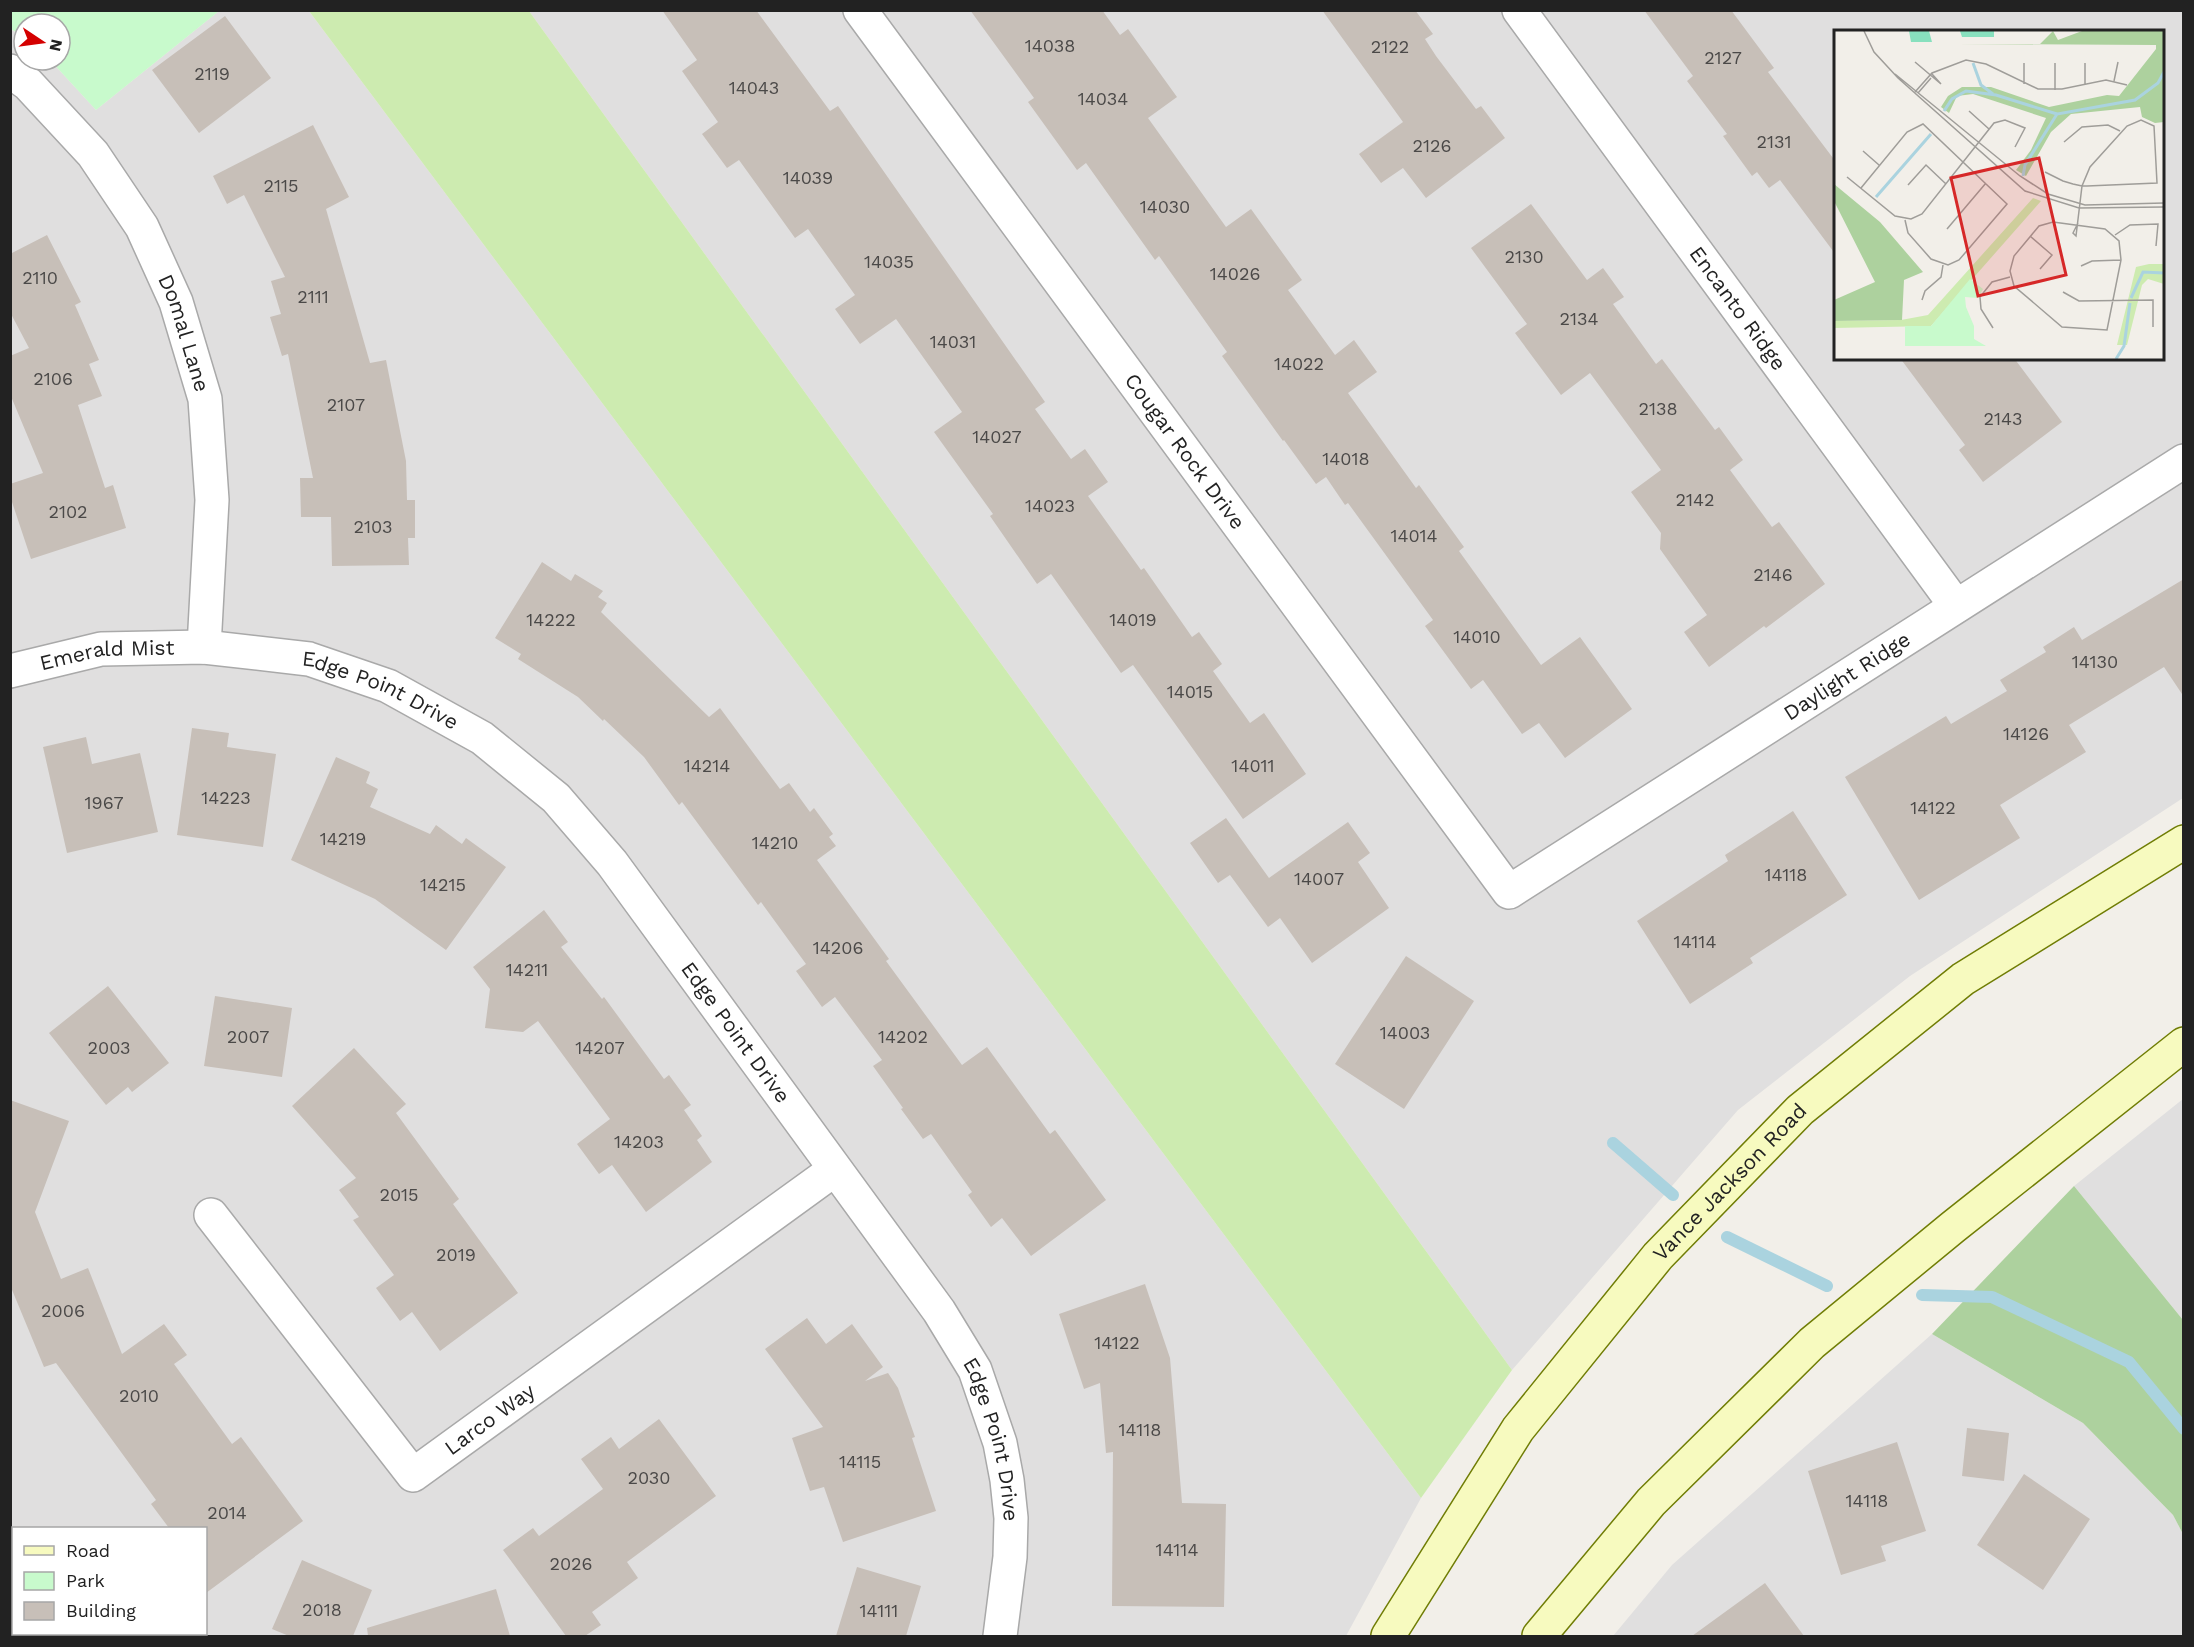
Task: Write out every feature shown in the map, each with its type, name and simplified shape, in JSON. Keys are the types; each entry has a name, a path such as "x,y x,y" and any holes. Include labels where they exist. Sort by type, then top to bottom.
{"main road":[{"name":"Vance Jackson Road","path":"1388,1636 1518,1429 1658,1256 1800,1110 1963,979 2184,842"},
{"path":"1539,1636 1651,1502 1812,1343 1953,1227 2184,1044"}],"street":[{"name":"Cougar Rock Drive","path":"860,10 1509,892"},
{"name":"Encanto Ridge","path":"1519,10 1956,606"},
{"name":"Domal Lane","path":"10,71 28,84 93,154 142,227 176,302 205,399 212,500 204,647"},
{"name":"Daylight Ridge","path":"1509,892 2184,461"},
{"name":"Emerald Mist","path":"10,671 102,649 204,647"},
{"name":"Edge Point Drive","path":"204,647 309,659 388,686 482,738 556,798 612,863 939,1311 975,1370 1000,1443 1011,1518 1010,1557 1000,1636"},
{"name":"Larco Way","path":"211,1215 413,1475 834,1170"}],"shaded area":[{"path":"219,11 309,11 1421,1498 1346,1636 11,1636 10,29 12,30 12,72 61,72 96,110"},
{"path":"529,11 2183,11 2183,798 1910,976 1738,1110 1512,1370"},
{"path":"2183,1099 2183,1320 2074,1186"},
{"path":"1932,1334 2083,1423 2173,1515 2183,1534 2183,1636 1613,1636 1672,1565"}],"green space":[{"path":"11,10 219,11 96,110 61,72 72,72 72,12 12,12 11,29"},
{"path":"309,11 529,11 1512,1370 1421,1498"},
{"path":"2074,1186 2183,1320 2183,1534 2173,1515 2083,1423 1932,1334"}],"building":[{"path":"662,10 756,10 830,111 838,106 1045,402 1035,409 1071,459 1085,449 1108,482 1088,496 1141,570 1144,568 1192,637 1199,632 1222,664 1213,671 1250,723 1264,713 1306,774 1243,819 1133,665 1121,673 1051,574 1037,584 990,516 993,514 934,432 962,412 896,319 860,344 835,309 855,295 808,229 795,238 739,160 727,168 702,134 718,122 682,71 697,60"},
{"path":"970,10 1102,10 1120,35 1128,29 1177,97 1148,118 1226,227 1251,209 1302,280 1288,290 1335,355 1354,340 1377,372 1348,393 1416,488 1419,485 1464,547 1459,551 1541,665 1580,637 1632,709 1565,758 1539,723 1522,734 1483,680 1471,689 1425,626 1433,620 1348,503 1345,505 1326,477 1316,484 1283,441 1222,356 1227,352 1159,256 1155,260 1086,163 1077,170 1028,102 1034,98"},
{"path":"1322,10 1415,10 1433,34 1425,39 1436,56 1476,109 1481,106 1505,138 1426,198 1403,168 1381,183 1359,154 1403,122"},
{"path":"1644,10 1731,10 1774,68 1768,72 1834,159 1834,252 1780,180 1769,188 1757,172 1752,176 1723,136 1727,134 1687,81 1693,76"},
{"path":"225,16 271,78 199,133 152,70"},
{"path":"313,125 349,197 326,209 370,363 386,360 406,461 407,500 415,500 415,538 408,538 409,565 332,566 331,517 301,517 300,478 313,478 288,354 282,356 270,317 281,314 271,281 285,277 244,195 227,204 213,176"},
{"path":"1531,204 1587,280 1603,268 1624,297 1613,304 1656,364 1662,359 1715,430 1719,427 1743,460 1730,470 1772,527 1779,522 1825,584 1709,667 1684,632 1707,615 1660,549 1661,533 1631,492 1661,470 1590,373 1561,395 1515,333 1527,324 1471,248"},
{"path":"47,235 81,302 75,305 99,360 89,364 102,396 78,405 105,488 113,485 126,528 31,559 10,496 10,484 43,473 10,394 10,356 29,348 10,312 10,254"},
{"path":"1901,360 2016,360 2062,422 1983,482 1959,450 1965,445"},
{"path":"542,562 571,581 575,574 603,591 598,597 607,603 601,612 709,717 720,708 780,789 789,783 810,812 814,808 833,834 829,837 836,846 817,860 889,959 886,961 962,1065 987,1047 1050,1134 1055,1130 1106,1200 1031,1256 1002,1218 991,1227 968,1195 972,1192 931,1134 923,1139 901,1109 903,1108 873,1066 882,1060 835,997 822,1007 796,971 806,964 761,902 758,905 682,802 679,805 644,757 604,719 603,721 578,697 518,659 521,654 495,638"},
{"path":"2184,579 2184,697 2164,667 2069,725 2086,752 2000,805 2020,838 1919,900 1845,777 1946,716 1951,724 2007,691 2000,680 2046,652 2043,647 2074,627 2082,640"},
{"path":"192,728 229,733 227,747 276,754 263,847 177,835"},
{"path":"86,737 92,764 140,753 158,832 67,853 43,747"},
{"path":"336,757 370,772 366,783 378,789 370,807 430,834 436,825 462,844 466,838 506,867 446,950 375,899 291,860"},
{"path":"1793,811 1847,895 1750,958 1753,963 1690,1004 1637,921 1728,861 1725,855"},
{"path":"1226,818 1269,878 1348,822 1370,853 1358,862 1389,908 1312,963 1280,918 1268,927 1230,875 1218,883 1190,843"},
{"path":"544,910 568,942 561,947 602,999 604,997 664,1079 669,1075 691,1105 684,1110 702,1136 697,1140 712,1162 646,1212 612,1165 599,1174 577,1144 610,1119 538,1021 523,1032 485,1028 490,989 473,967"},
{"path":"1406,956 1474,1001 1404,1109 1335,1064"},
{"path":"108,986 169,1063 132,1092 128,1087 106,1105 49,1033"},
{"path":"215,996 292,1008 282,1077 204,1066"},
{"path":"354,1048 406,1104 396,1113 459,1199 453,1204 518,1293 440,1351 412,1312 400,1321 376,1288 394,1275 353,1220 359,1217 339,1190 356,1178 292,1106"},
{"path":"10,1100 69,1121 35,1212 61,1279 88,1268 122,1354 164,1324 187,1355 174,1364 232,1444 241,1437 303,1521 207,1592 207,1527 168,1527 151,1504 156,1500 56,1363 44,1367 10,1285"},
{"path":"1145,1284 1170,1358 1182,1503 1226,1504 1224,1607 1112,1606 1113,1452 1106,1453 1100,1383 1084,1389 1059,1314"},
{"path":"807,1318 826,1344 852,1324 883,1367 865,1381 888,1373 898,1388 936,1511 843,1542 824,1487 810,1491 792,1438 823,1427 765,1349"},
{"path":"659,1419 716,1496 627,1562 638,1578 592,1612 601,1625 585,1636 566,1636 503,1550 533,1528 539,1536 603,1489 581,1459 611,1437 619,1449"},
{"path":"1967,1428 2009,1433 2004,1481 1962,1476"},
{"path":"1897,1442 1926,1531 1881,1546 1886,1561 1841,1575 1808,1471"},
{"path":"2024,1474 2090,1519 2043,1590 1977,1545"},
{"path":"302,1560 372,1590 353,1636 289,1636 272,1629"},
{"path":"857,1567 921,1586 906,1636 836,1636"},
{"path":"1765,1583 1804,1636 1692,1636"},
{"path":"496,1589 510,1636 368,1636 367,1628"}],"waterway":[{"path":"1613,1143 1673,1195"},
{"path":"1727,1237 1827,1286"},
{"path":"1922,1295 1992,1297 2129,1362 2184,1429"}]}
